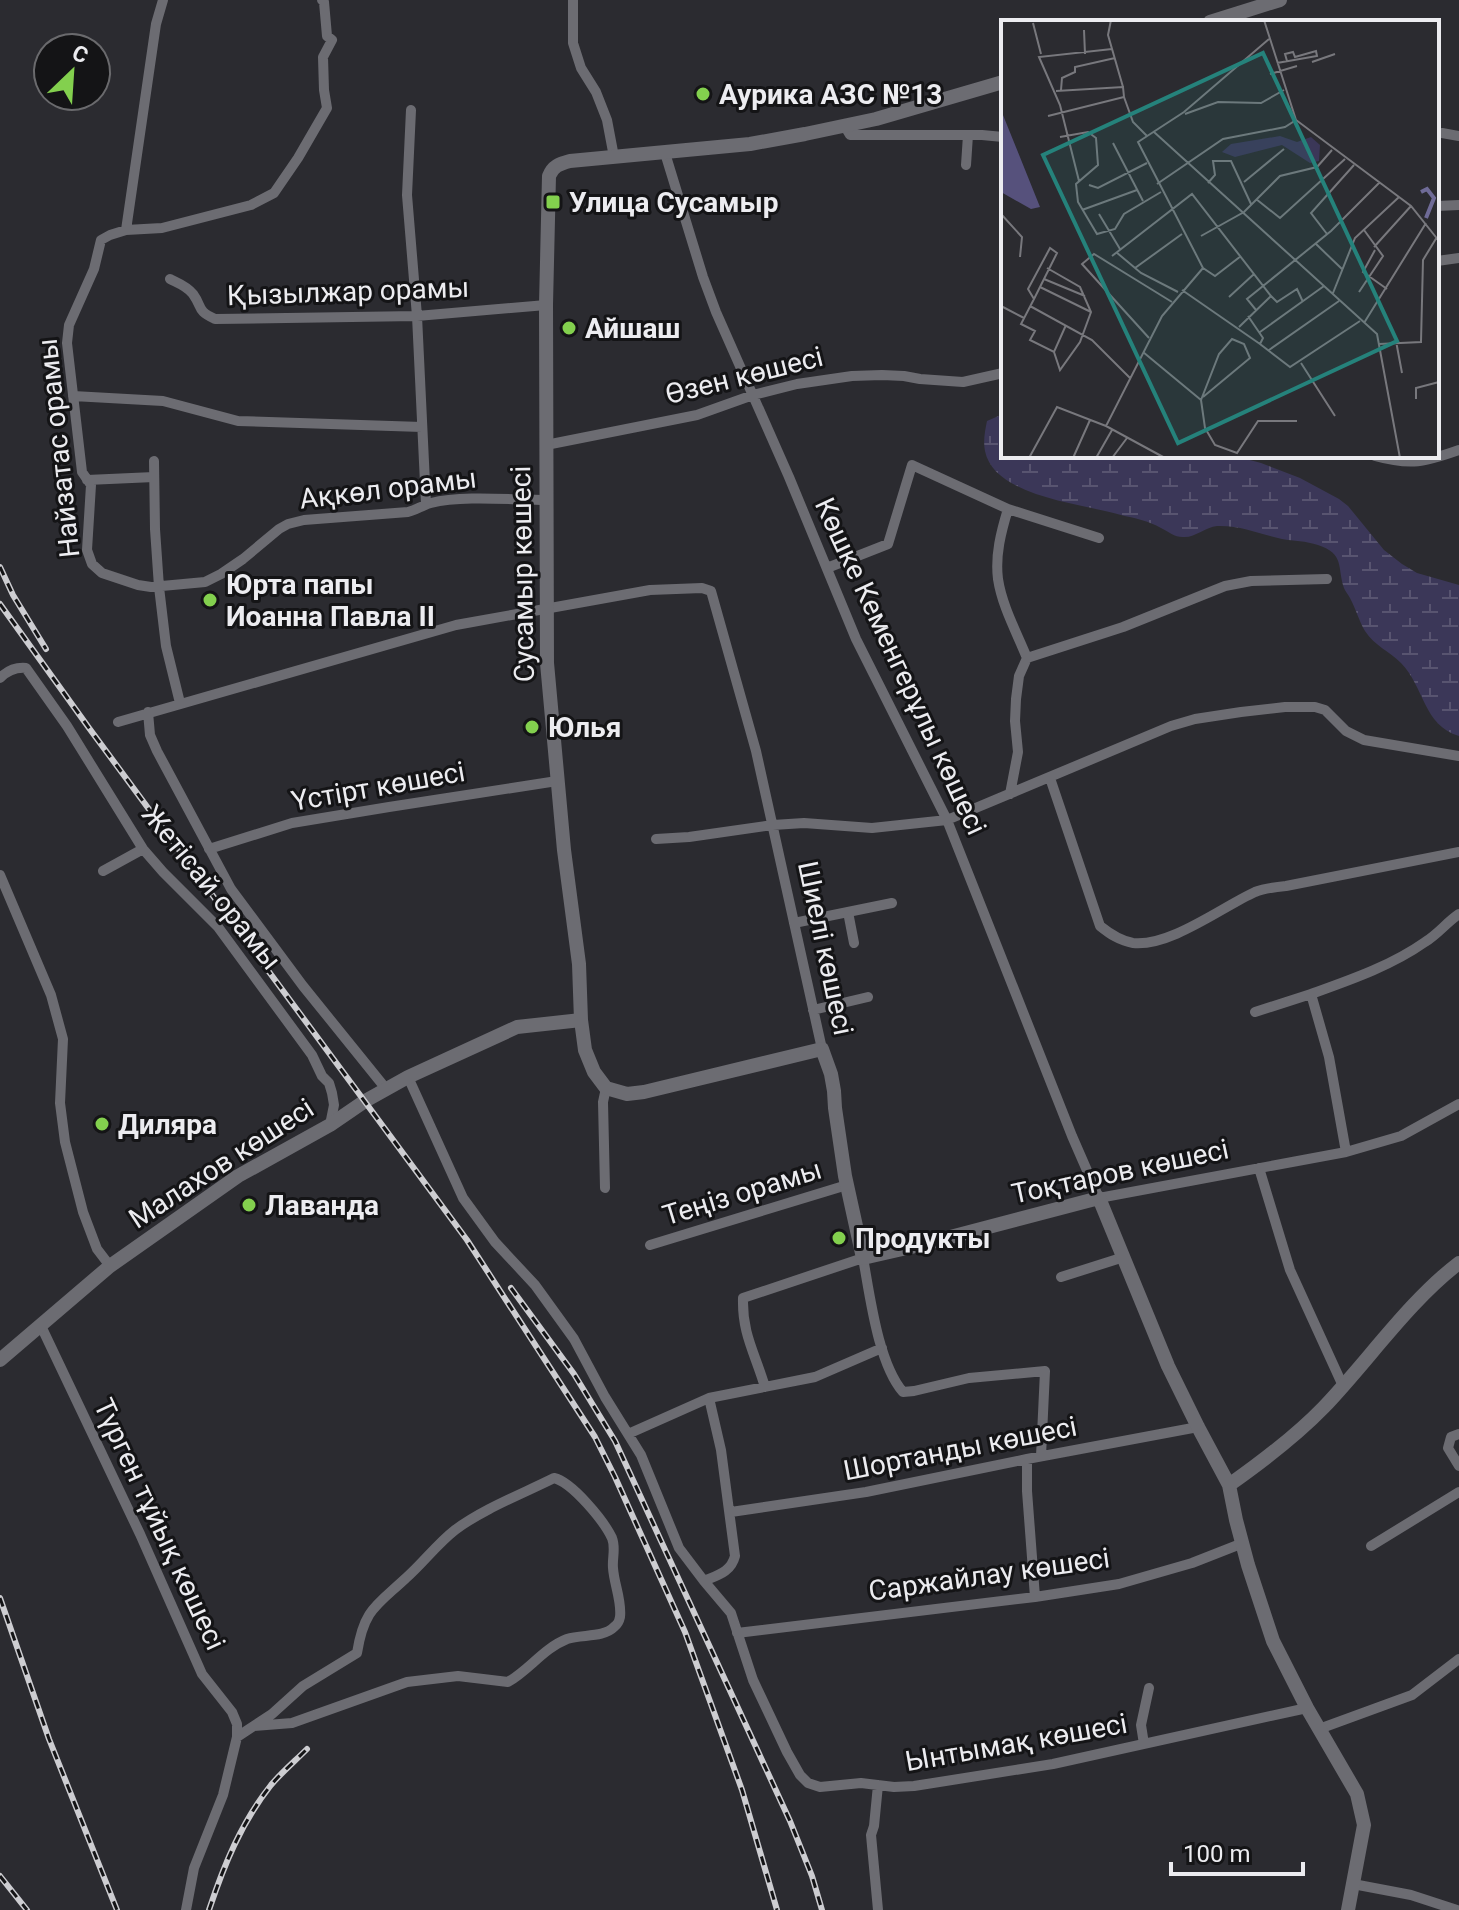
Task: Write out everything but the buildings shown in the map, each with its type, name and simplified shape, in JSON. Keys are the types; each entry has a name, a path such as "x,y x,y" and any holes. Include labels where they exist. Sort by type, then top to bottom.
{"main road":[{"path":"1223,20 1280,0"},
{"path":"614,157 750,144 876,119 1001,83"},
{"name":"Сусамыр көшесі","path":"606,1088 594,1072 585,1050 579,964 557,781 547,663 546,305 549,176 552,168 570,161 614,157"},
{"name":"Малахов көшесі","path":"0,1360 110,1266 238,1176 330,1125 365,1101 408,1077 517,1027 581,1020"},
{"path":"606,1088 627,1094 644,1092 822,1049"},
{"name":"Шиелі көшесі","path":"822,1049 831,1074 847,1185 863,1258"},
{"path":"1099,1198 1168,1366 1229,1485 1236,1520 1273,1641 1307,1708 1357,1794 1364,1825 1348,1910"},
{"name":"Тоқтаров көшесі","path":"863,1258 1099,1198"},
{"path":"1229,1485 1302,1428 1428,1291 1459,1263"}],"street":[{"path":"163,0 156,24 126,230 162,228 251,205 274,193 327,108 323,57 332,40 327,36 322,0"},
{"path":"573,0 573,43 581,68 596,92 607,120 614,157"},
{"path":"411,110 407,195 417,316 426,504"},
{"path":"844,125 850,135 1001,137"},
{"path":"1442,133 1459,136"},
{"path":"966,165 968,135"},
{"name":"Көшке Кеменгерұлы көшесі","path":"665,153 716,312 856,639 947,820 1099,1198"},
{"path":"1439,206 1459,205"},
{"name":"Найзатас орамы","path":"126,230 101,240 94,269 69,325 67,343 82,472 91,485 87,550 92,564 102,573 138,585 159,587"},
{"path":"1439,261 1459,258"},
{"name":"Қызылжар орамы","path":"170,279 193,293 203,313 215,319 417,316 546,305"},
{"name":"Өзен көшесі","path":"546,445 697,415 753,395 797,384 852,376 904,376 963,382 1001,373"},
{"name":"Ақкөл орамы","path":"73,396 163,401 238,421 422,427"},
{"path":"1439,456 1459,450"},
{"path":"1384,458 1419,463 1434,458"},
{"path":"154,461 159,587 166,646 180,703"},
{"path":"827,568 888,544 912,465 1008,509 1099,538"},
{"path":"87,480 154,477"},
{"name":"Ақкөл орамы","path":"159,587 205,582 221,574 288,524 304,520 408,512 426,504 454,500 547,500"},
{"path":"1008,509 998,552 998,580 1027,658 1017,688 1015,721 1018,752 1010,794"},
{"path":"1027,658 1123,627 1225,586 1251,581 1327,579"},
{"name":"Шиелі көшесі","path":"546,607 650,590 702,588 711,591 756,751 822,1049"},
{"path":"118,722 456,625 546,607"},
{"name":"Жетісай орамы","path":"0,678 7,671 26,668 67,726 143,849 218,927 329,1083 334,1105 330,1125"},
{"path":"656,839 773,825 804,823 872,828 947,820 1171,726 1195,719 1285,707 1325,710 1346,731 1364,740 1459,756"},
{"path":"148,712 150,735 157,751 231,889 303,986 387,1090"},
{"path":"1050,778 1100,926 1118,939 1133,943 1160,939 1270,887 1459,852"},
{"name":"Үстірт көшесі","path":"209,849 292,823 557,781"},
{"path":"103,871 143,849"},
{"path":"0,875 51,995 63,1039 60,1103 65,1142 83,1212 97,1249 110,1266"},
{"path":"794,923 892,903"},
{"path":"848,912 854,943"},
{"path":"1255,1012 1368,973 1424,943 1459,914"},
{"path":"1311,994 1329,1057 1346,1152"},
{"path":"813,1010 868,997"},
{"name":"Ынтымақ көшесі","path":"408,1077 463,1198 495,1242 561,1318 641,1455 679,1548 731,1613 753,1680 787,1752 808,1783 820,1787 861,1783 894,1787 929,1784 1053,1764 1307,1708"},
{"path":"605,1188 603,1102 606,1088"},
{"name":"Тоқтаров көшесі","path":"1099,1198 1376,1145 1401,1136 1459,1104"},
{"path":"1259,1168 1290,1270 1343,1386"},
{"name":"Теңіз орамы","path":"650,1245 847,1185"},
{"path":"1061,1277 1124,1257"},
{"name":"Шиелі көшесі","path":"863,1258 882,1348 903,1392 969,1378 1045,1371 1041,1456"},
{"name":"Тоқтаров көшесі","path":"765,1387 747,1339 743,1298 863,1258"},
{"name":"Түрген тұйық көшесі","path":"41,1326 140,1534 202,1674 232,1712 237,1724 237,1737"},
{"path":"628,1434 709,1398 815,1377 882,1348"},
{"path":"704,1581 727,1571 735,1556 721,1450 709,1398"},
{"name":"Шортанды көшесі","path":"731,1512 866,1492 1198,1427"},
{"path":"1455,1435 1448,1448 1459,1466"},
{"path":"1027,1459 1035,1597"},
{"path":"186,1910 194,1868 223,1795 237,1737 272,1714 303,1686 357,1653 361,1630 372,1609 454,1531 554,1478 561,1480 582,1500 612,1537 615,1547 613,1571 620,1614 613,1629 557,1644 508,1682 458,1676 407,1682 292,1723 254,1726"},
{"path":"1371,1546 1459,1492"},
{"name":"Саржайлау көшесі","path":"737,1633 1119,1584 1192,1563 1243,1543"},
{"path":"1319,1729 1412,1695 1459,1659"},
{"path":"1144,1744 1141,1725 1149,1688"},
{"path":"878,1785 871,1835 878,1910"},
{"path":"1353,1884 1411,1895 1452,1909"}],"green space":[{"path":"1001,415 1001,458 1242,458 1300,478 1339,499 1384,550 1402,564 1417,573 1459,585 1459,736 1438,723 1409,673 1365,631 1344,589 1336,557 1327,549 1234,527 1217,526 1192,536 1180,537 1141,520 1022,489 992,467 985,451 987,421"}],"railway":[{"path":"0,567 46,649"},
{"path":"0,604 467,1240 595,1437 685,1632 742,1790 777,1910"},
{"path":"511,1288 574,1374 615,1441 790,1821 822,1910"},
{"path":"0,1598 49,1739 117,1910"},
{"path":"209,1910 227,1861 251,1814 271,1785 307,1749"},
{"path":"0,1876 27,1910"}],"place":[{"name":"Аурика АЗС №13","path":"703,94"},
{"name":"Улица Сусамыр","path":"553,202"},
{"name":"Айшаш","path":"569,328"},
{"name":"Юрта папы Иоанна Павла II","path":"210,600"},
{"name":"Юлья","path":"532,727"},
{"name":"Диляра","path":"102,1124"},
{"name":"Лаванда","path":"249,1205"},
{"name":"Продукты","path":"839,1238"}]}
